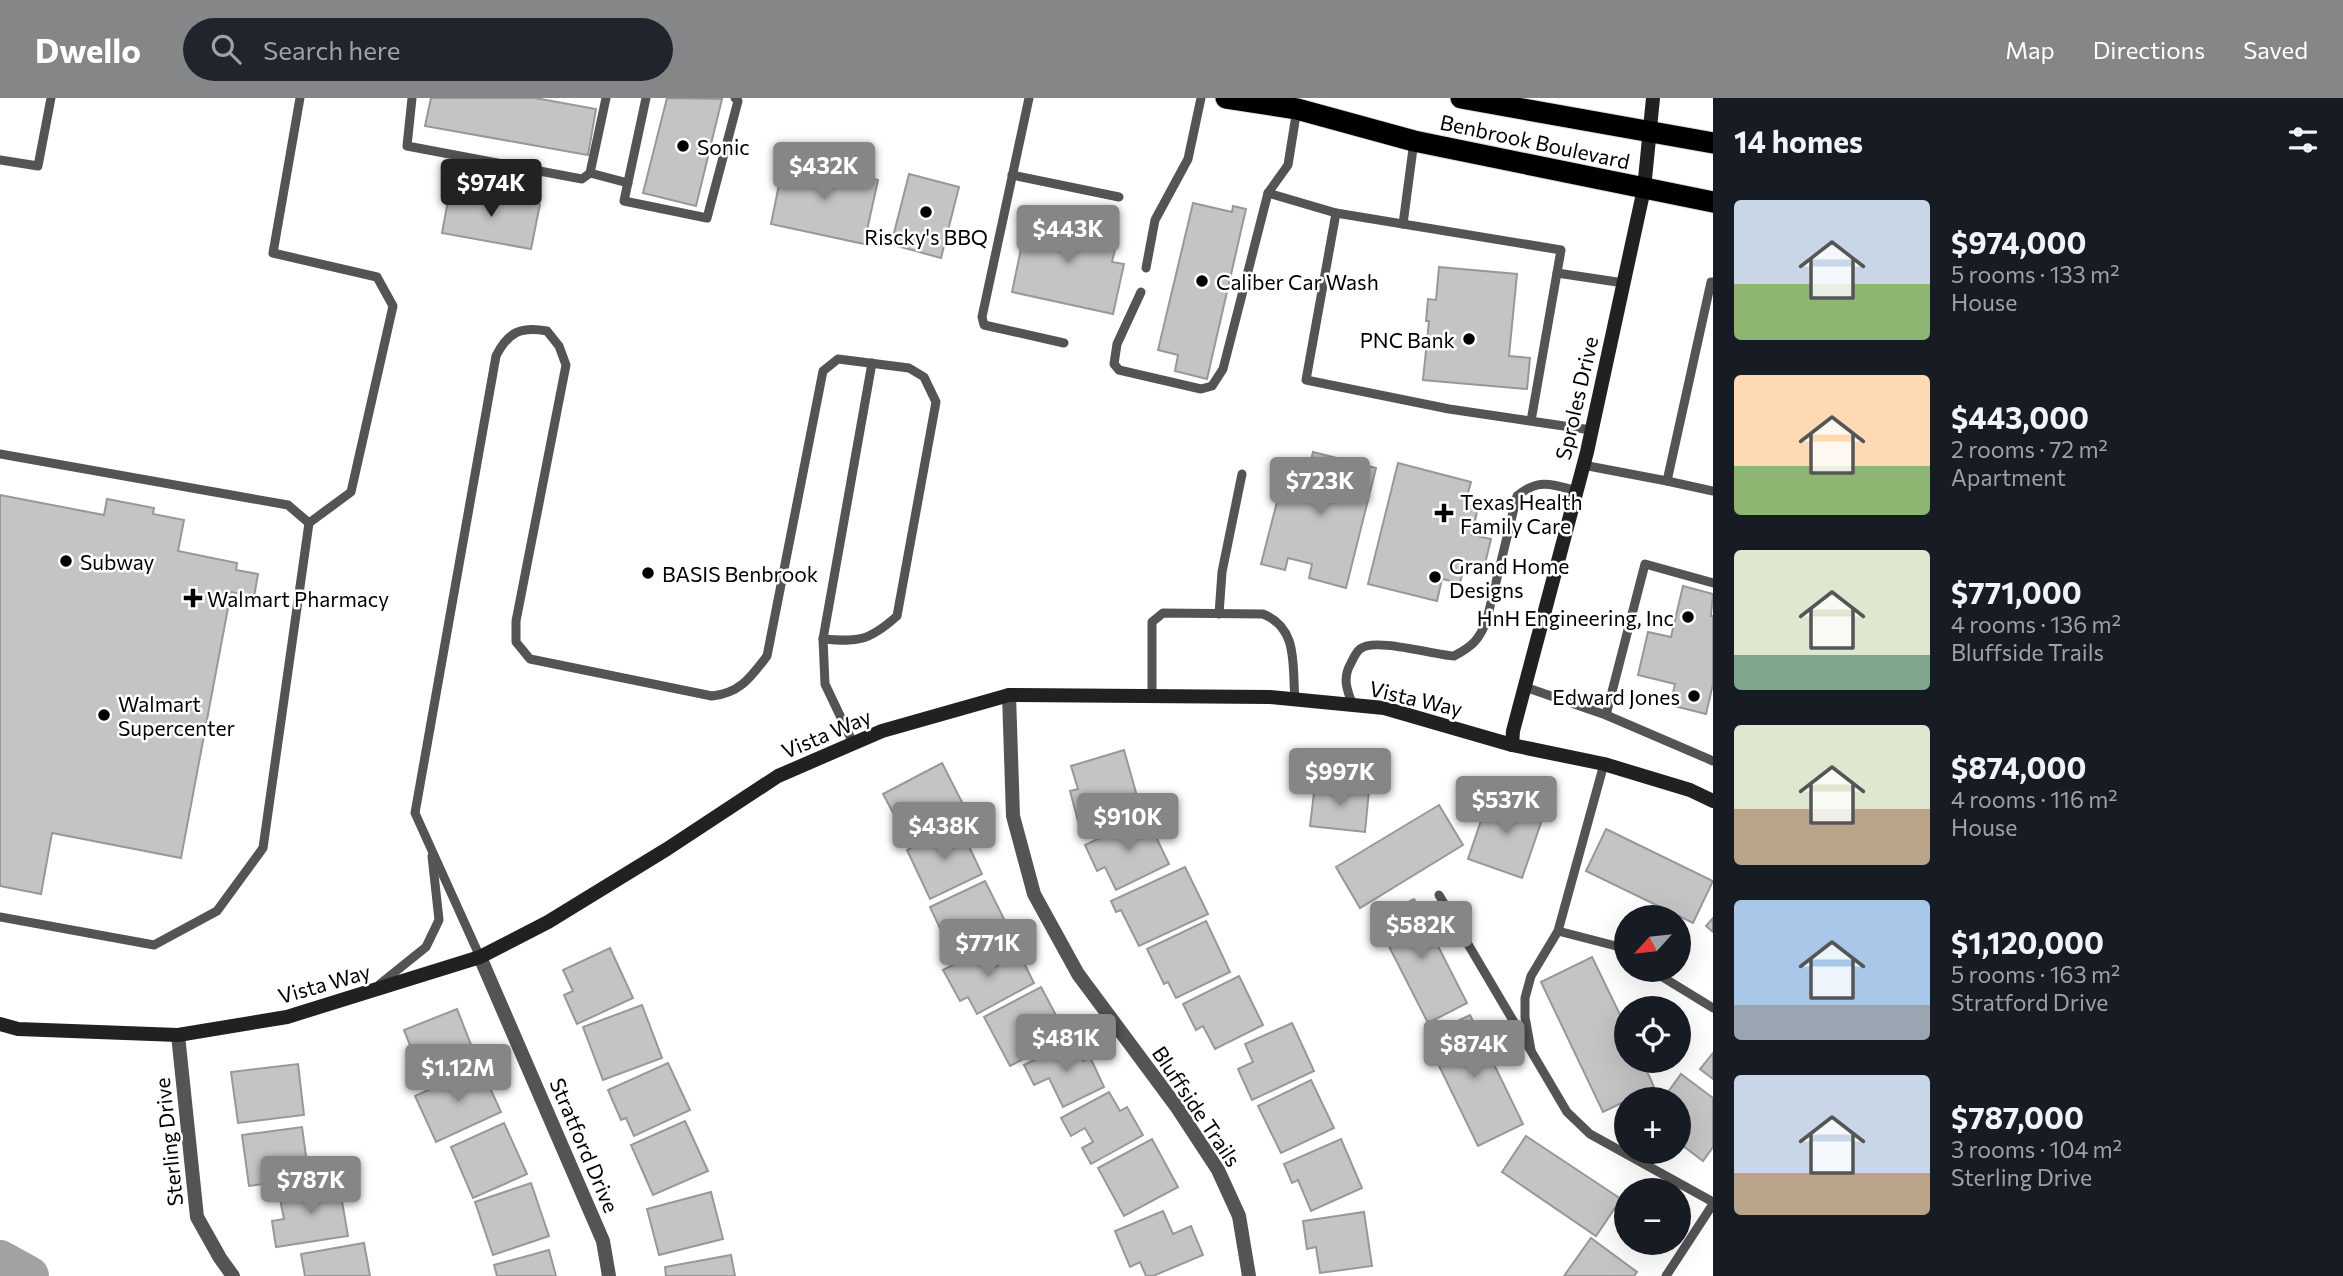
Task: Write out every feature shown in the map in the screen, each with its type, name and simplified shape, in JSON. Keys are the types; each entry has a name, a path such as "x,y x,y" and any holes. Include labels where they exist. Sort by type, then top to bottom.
{"highway":[{"name":"Benbrook Boulevard","path":"1226,98 1297,109 1414,141 1713,202"},
{"name":"Benbrook Boulevard","path":"1461,98 1517,103 1648,133 1713,143"}],"street":[{"name":"Sproles Drive","path":"1512,745 1513,732 1577,491 1644,189 1653,98"},
{"name":"Vista Way","path":"0,1024 18,1030 178,1035 287,1017 480,957 560,915 778,776 883,731 1009,695 1270,697 1384,708 1512,745 1604,764 1690,790 1713,801"},
{"name":"Bluffside Trails","path":"1009,695 1013,816 1034,894 1078,974 1176,1106 1218,1170 1240,1216 1249,1276"},
{"name":"Stratford Drive","path":"480,957 603,1241 610,1276"},
{"name":"Sterling Drive","path":"178,1035 197,1217 233,1276"}],"lane":[{"path":"0,160 38,166 51,98"},
{"path":"0,918 154,945 217,911 262,848 309,523 351,492 393,306 377,277 273,253 300,98"},
{"path":"412,98 407,146 582,179 590,173 606,98"},
{"path":"646,98 624,201 707,218 738,101 735,98"},
{"path":"1029,98 982,317 984,326 1064,343"},
{"path":"1146,268 1155,220 1188,159 1201,98"},
{"path":"1141,292 1117,344 1114,364 1119,370 1201,389 1212,386 1223,369 1268,193 1288,165 1297,109"},
{"path":"1403,224 1414,141"},
{"path":"590,173 628,183"},
{"path":"1012,176 1119,197"},
{"path":"1268,193 1336,213 1561,250 1531,421"},
{"path":"1336,213 1307,380 1449,410 1591,430"},
{"path":"1557,274 1623,283"},
{"path":"1667,481 1713,282"},
{"path":"480,957 415,813 496,356 502,344 518,331 530,328 547,331 559,346 566,365 516,621 516,642 530,659 712,696 728,694 748,681 767,656 823,371 838,359 909,368 924,377 936,402 897,616 877,633 851,641 822,639"},
{"path":"853,743 825,684 822,639 872,363"},
{"path":"0,454 288,505 309,523"},
{"path":"1583,464 1713,491"},
{"path":"1219,614 1222,572 1242,474"},
{"path":"1353,705 1346,688 1346,670 1360,649 1371,645 1401,647 1454,656 1481,636 1517,496 1525,490 1547,483 1577,491"},
{"path":"1606,715 1646,564 1713,583"},
{"path":"1152,696 1152,622 1163,613 1263,614 1278,620 1290,638 1295,700"},
{"path":"1525,687 1606,715 1713,761"},
{"path":"1533,1058 1525,1017 1525,998 1531,976 1558,931 1604,764"},
{"path":"373,990 426,947 439,920 431,847"},
{"path":"1439,895 1567,1112 1590,1134 1713,1203 1667,1276"},
{"path":"1558,931 1614,945"},
{"path":"1671,982 1713,1008"}],"building":[{"path":"431,98 535,98 596,109 588,155 425,126"},
{"name":"Sonic","path":"667,98 722,99 696,206 643,193"},
{"path":"784,160 878,180 864,244 771,224"},
{"name":"Riscky's BBQ","path":"909,174 959,187 941,258 897,246 893,237"},
{"path":"450,190 540,204 531,249 442,233"},
{"name":"Caliber Car Wash","path":"1193,203 1232,212 1233,206 1246,209 1207,379 1175,371 1178,355 1158,350"},
{"path":"1028,215 1118,236 1112,262 1124,264 1113,314 1012,292"},
{"name":"PNC Bank","path":"1439,267 1517,274 1509,356 1530,358 1527,389 1423,380 1429,321 1426,321 1428,299 1436,300"},
{"path":"1313,452 1376,468 1346,588 1309,578 1312,564 1288,558 1285,570 1261,564 1287,463 1309,469"},
{"path":"1398,463 1471,482 1465,504 1478,507 1472,535 1491,539 1484,568 1465,563 1460,583 1442,579 1437,601 1368,584"},
{"name":"Walmart Supercenter","path":"0,495 104,515 107,499 154,508 153,514 184,520 178,551 237,563 236,570 258,574 254,597 231,592 181,858 52,833 41,894 0,886"},
{"path":"1683,586 1713,594 1713,684 1706,714 1670,705 1675,684 1638,675 1648,632 1671,637"},
{"path":"1124,750 1139,803 1078,821 1070,791 1078,789 1071,766"},
{"path":"942,763 966,810 908,841 883,794"},
{"path":"1315,784 1369,790 1365,832 1310,826"},
{"path":"1490,794 1544,814 1522,878 1468,859"},
{"path":"1439,805 1463,845 1360,908 1336,867"},
{"path":"1146,816 1169,864 1116,890 1105,867 1097,871 1085,845"},
{"path":"959,825 982,874 930,899 907,850"},
{"path":"1606,829 1713,881 1693,923 1691,905 1656,905 1586,871"},
{"path":"1185,867 1208,914 1139,946 1121,910 1116,912 1111,901"},
{"path":"985,881 1009,929 953,956 930,907"},
{"path":"1414,899 1467,1003 1428,1023 1375,919"},
{"path":"1713,918 1713,932 1706,926"},
{"path":"1206,921 1230,972 1176,998 1168,982 1164,984 1147,949"},
{"path":"610,948 633,998 577,1024 564,995 573,991 563,970"},
{"path":"985,948 995,967 1019,953 1034,983 977,1014 968,997 960,1001 943,970"},
{"path":"1592,957 1614,1002 1614,1073 1648,1073 1654,1087 1614,1087 1614,1107 1603,1112 1541,982"},
{"path":"1239,976 1263,1025 1215,1049 1203,1026 1196,1030 1183,1004"},
{"path":"1041,987 1058,1019 1048,1024 1057,1041 1010,1066 984,1017"},
{"path":"642,1005 662,1058 603,1080 583,1027"},
{"path":"457,1009 477,1060 424,1081 404,1030"},
{"path":"1470,1015 1523,1124 1478,1146 1425,1037"},
{"path":"1292,1023 1314,1071 1252,1100 1238,1069 1253,1062 1245,1044"},
{"path":"1073,1041 1083,1061 1090,1057 1104,1087 1063,1107 1049,1078 1034,1085 1024,1065"},
{"path":"1713,1053 1713,1079 1700,1069"},
{"path":"668,1063 690,1110 634,1136 626,1118 621,1120 608,1090"},
{"path":"298,1064 304,1115 238,1123 231,1072"},
{"path":"480,1066 501,1112 436,1142 415,1096"},
{"path":"1681,1074 1713,1098 1713,1147 1703,1161 1691,1152 1691,1087 1672,1087"},
{"path":"1311,1080 1334,1128 1281,1153 1258,1106"},
{"path":"1109,1092 1120,1111 1127,1107 1143,1135 1091,1164 1082,1148 1093,1142 1085,1128 1071,1136 1061,1118"},
{"path":"685,1121 708,1171 653,1195 631,1145"},
{"path":"504,1123 527,1174 473,1198 451,1147"},
{"path":"302,1127 309,1178 249,1186 242,1135"},
{"path":"1526,1136 1614,1194 1614,1209 1596,1236 1502,1172"},
{"path":"1152,1139 1178,1187 1124,1216 1098,1168"},
{"path":"1341,1139 1362,1188 1311,1211 1298,1180 1292,1183 1284,1164"},
{"path":"531,1183 549,1236 493,1255 475,1202"},
{"path":"339,1184 348,1236 276,1247 272,1221 284,1219 279,1194"},
{"path":"711,1192 723,1239 659,1255 647,1209"},
{"path":"1163,1211 1173,1234 1191,1226 1203,1255 1153,1276 1146,1276 1140,1262 1130,1267 1115,1231"},
{"path":"1364,1212 1372,1266 1320,1273 1316,1247 1307,1249 1303,1221"},
{"path":"1591,1238 1637,1272 1634,1276 1564,1276"},
{"path":"364,1243 370,1276 305,1276 301,1254"},
{"path":"549,1250 556,1276 497,1276 494,1265"},
{"path":"731,1255 735,1276 666,1276 665,1267"}],"waterway":[{"path":"0,1260 29,1276"}],"place":[{"name":"Sonic","path":"683,146"},
{"name":"Riscky's BBQ","path":"926,212"},
{"name":"Caliber Car Wash","path":"1202,281"},
{"name":"PNC Bank","path":"1469,339"},
{"name":"Texas Health Family Care","path":"1444,513"},
{"name":"Subway","path":"66,561"},
{"name":"BASIS Benbrook","path":"648,573"},
{"name":"Grand Home Designs","path":"1435,577"},
{"name":"Walmart Pharmacy","path":"193,598"},
{"name":"HnH Engineering, Inc","path":"1688,617"},
{"name":"Edward Jones","path":"1694,696"},
{"name":"Walmart Supercenter","path":"104,715"}]}
